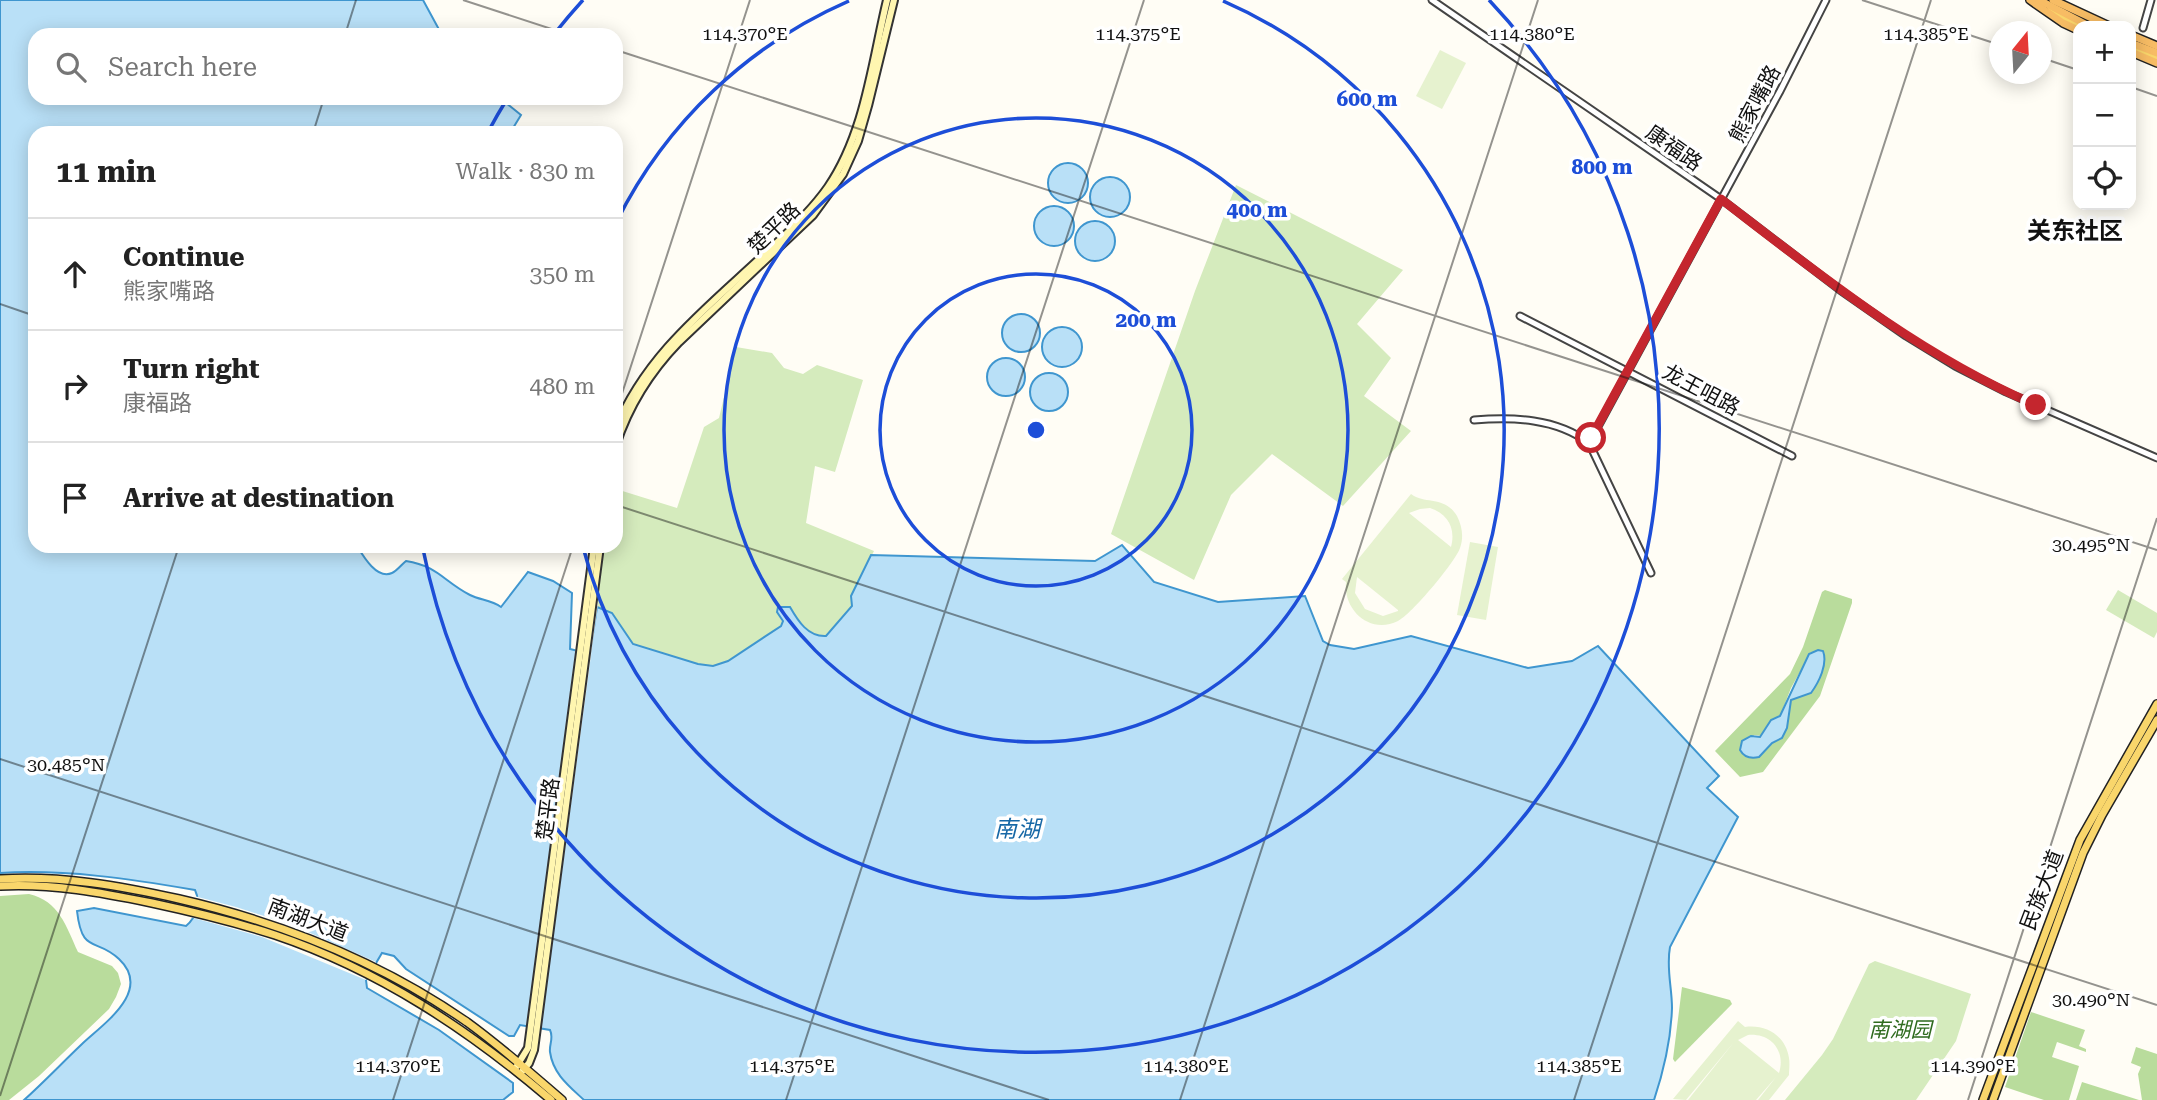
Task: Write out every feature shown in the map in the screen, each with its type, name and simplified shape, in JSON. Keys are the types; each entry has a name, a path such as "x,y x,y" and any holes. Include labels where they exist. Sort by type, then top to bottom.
{"highway":[{"path":"2031,0 2063,23 2073,26"},
{"path":"2039,0 2079,21"},
{"path":"2053,0 2098,21"},
{"path":"2136,36 2157,44"},
{"path":"2136,50 2157,58"}],"main road":[{"name":"楚平路","path":"623,414 632,394 661,353 800,220 832,181 857,126 887,0"},
{"name":"楚平路","path":"623,427 631,407 659,364 813,215 844,174 855,150 868,106 894,0"},
{"path":"2060,0 2106,21"},
{"name":"楚平路","path":"520,1068 532,1057 596,553"},
{"name":"民族大道","path":"1983,1100 2080,841 2157,704"},
{"name":"民族大道","path":"1993,1100 2079,862 2098,821 2157,720"},
{"name":"南湖大道","path":"0,879 66,880 164,894 250,917 322,943 373,966 458,1017 562,1100"},
{"name":"南湖大道","path":"0,886 19,885 120,896 247,927 318,952 369,975 449,1020 520,1068 551,1100"}],"street":[{"name":"康福路","path":"1432,0 1721,199 1840,290 1955,366 2006,392 2157,458"},
{"name":"熊家嘴路","path":"1589,443 1780,91 1826,0"},
{"path":"2143,28 2151,0"},
{"name":"龙王咀路","path":"1520,316 1792,456"},
{"path":"1474,420 1533,420 1571,432 1589,443 1651,573"}],"green space":[{"path":"1440,50 1466,63 1442,109 1416,96"},
{"path":"1236,185 1403,270 1357,324 1391,358 1364,396 1411,431 1343,506 1272,454 1231,495 1194,580 1111,534 1195,291"},
{"path":"736,347 772,353 784,368 803,374 817,365 863,380 835,472 815,466 806,523 874,551 851,596 852,606 826,636 809,631 790,607 778,607 777,612 783,623 750,648 719,664 706,666 660,655 634,645 614,618 597,607 603,553 623,553 623,491 677,508 704,427 719,418"},
{"path":"1411,494 1446,505 1457,516 1462,536 1457,555 1422,599 1398,621 1378,625 1360,617 1349,602 1346,582 1342,579","holes":["1430,508 1442,514 1449,523 1451,547 1409,513","1357,577 1398,610 1398,611 1383,616 1365,609 1355,593"]},
{"path":"1470,542 1498,547 1486,620 1457,615"},
{"path":"1825,590 1852,599 1852,603 1820,696 1763,772 1740,777 1715,751 1790,674 1803,647","holes":["1811,652 1814,689 1791,700 1787,728 1782,738 1772,743 1757,758 1744,755 1754,735 1762,736 1771,720 1780,716 1791,688"]},
{"path":"2118,590 2157,613 2157,632 2154,638 2106,610"},
{"path":"29,894 48,902 65,924 78,952 112,966 118,973 121,984 109,1009 39,1076 9,1100 0,1100 0,896"},
{"name":"南湖园","path":"1875,961 1971,994 1956,1041 1916,1100 1785,1100 1833,1039 1869,964"},
{"path":"1682,987 1730,1000 1732,1004 1675,1062 1673,1059"},
{"path":"2031,1012 2085,1030 2079,1046 2086,1049 2086,1052 2057,1042 2052,1057 2079,1066 2069,1100 2044,1100 2005,1087"},
{"path":"1738,1021 1745,1027 1760,1027 1774,1033 1784,1043 1789,1060 1789,1075 1769,1100 1758,1100 1776,1077 1756,1100 1688,1100 1734,1042 1686,1100 1673,1099","holes":["1748,1035 1756,1035 1775,1045 1780,1058 1779,1073 1738,1040"]},
{"path":"2136,1047 2157,1054 2157,1100 2142,1100 2138,1074 2141,1067 2131,1063"},
{"path":"2082,1082 2139,1100 2076,1100"}],"water":[{"name":"南湖","path":"0,0 423,0 438,28 28,28 28,105 509,105 521,115 514,126 28,126 28,553 362,553 371,566 381,573 392,573 406,561 417,563 433,570 470,595 501,607 528,572 553,581 572,593 570,649 590,654 597,607 612,613 633,644 713,666 728,661 781,626 783,621 777,612 778,607 790,607 809,631 826,636 852,606 851,596 871,555 1095,561 1122,545 1154,582 1218,602 1305,596 1323,641 1330,645 1354,649 1411,636 1528,668 1572,661 1598,646 1719,776 1707,788 1738,817 1670,947 1670,1031 1654,1100 584,1100 562,1079 554,1067 550,1052 550,1030 520,1025 514,1036 509,1036 406,969 394,956 382,953 366,980 367,988 439,1030 513,1083 513,1092 503,1100 24,1100 112,1017 128,995 131,983 128,971 111,952 86,940 79,925 77,911 94,908 186,926 195,914 198,900 195,890 122,879 49,872 0,873"},
{"path":"1068,163 1076,164 1082,169 1087,175 1087,191 1082,197 1076,202 1068,203 1060,202 1054,197 1049,191 1048,183 1049,175 1054,169 1060,164"},
{"path":"1110,177 1124,183 1130,197 1124,211 1110,217 1096,211 1090,197 1096,183"},
{"path":"1054,206 1062,207 1068,212 1073,218 1073,234 1068,240 1062,245 1054,246 1046,245 1040,240 1035,234 1034,226 1035,218 1040,212 1046,207"},
{"path":"1095,221 1109,227 1115,241 1109,255 1095,261 1081,255 1075,241 1081,227"},
{"path":"1021,314 1034,320 1040,333 1034,346 1021,352 1008,346 1002,333 1008,320"},
{"path":"1062,327 1076,333 1082,347 1076,361 1062,367 1048,361 1042,347 1048,333"},
{"path":"1006,358 1020,363 1025,377 1020,391 1006,396 992,391 987,377 992,363"},
{"path":"1049,373 1063,378 1068,392 1063,406 1049,411 1035,406 1030,392 1035,378"},
{"path":"1823,651 1824,656 1820,678 1811,693 1791,700 1787,728 1782,738 1772,743 1759,757 1746,756 1740,750 1742,741 1751,736 1760,737 1771,720 1780,716 1809,654"}],"pier":[{"path":"598,603 541,1028 527,1026 576,647 587,650 595,604"},
{"path":"194,896 292,925 376,962 366,980 262,937 190,917"}],"district":[{"name":"关东社区","path":"2075,231"}],"route":[{"path":"1591,438 1721,199 1840,290 1906,336 1955,366 2036,405"}]}
